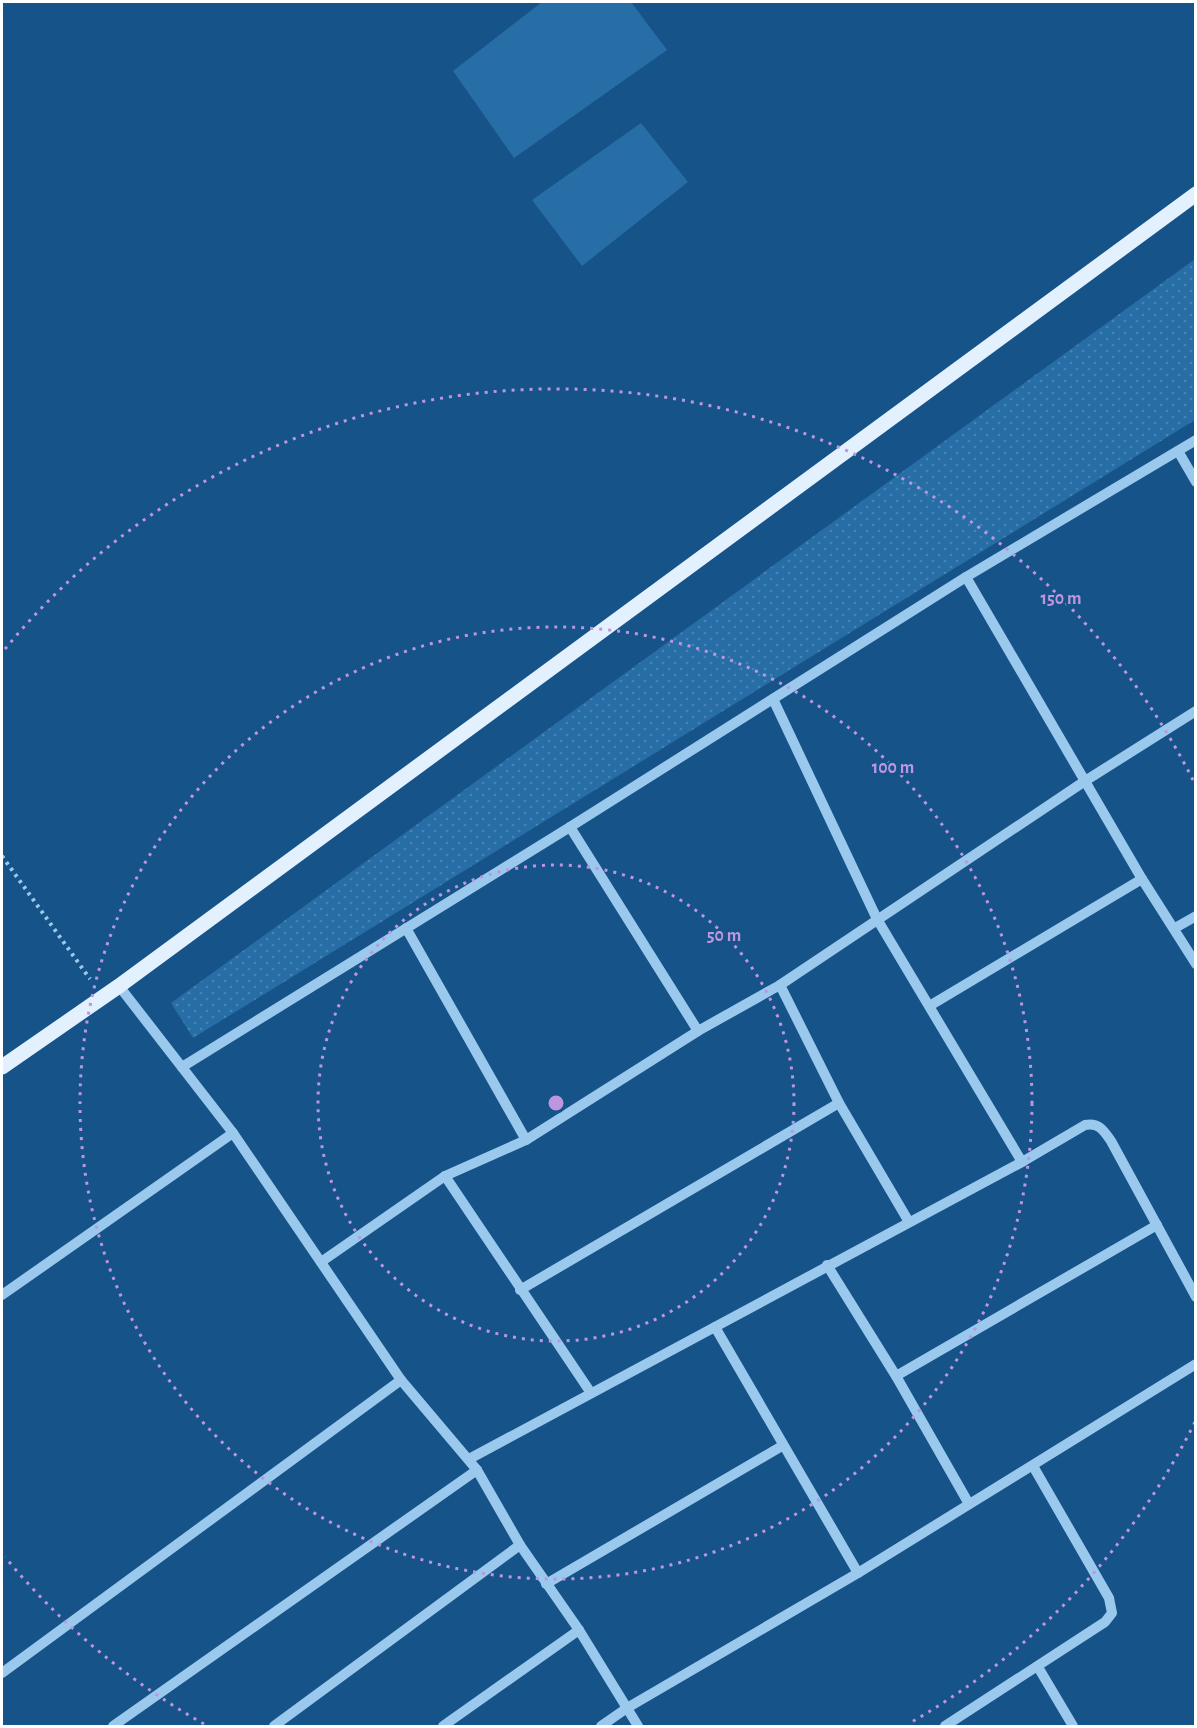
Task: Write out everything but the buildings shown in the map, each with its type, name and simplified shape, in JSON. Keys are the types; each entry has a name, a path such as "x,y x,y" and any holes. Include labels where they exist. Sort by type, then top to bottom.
{"main road":[{"path":"2,1067 103,998 1196,194"}],"street":[{"path":"182,1067 570,827 966,577 1196,440"},
{"path":"1178,451 1196,482"},
{"path":"966,577 1142,879 1196,964"},
{"path":"773,699 877,919 931,1005 1022,1162"},
{"path":"321,1262 445,1176 526,1140 698,1031 780,985 1085,781 1196,711"},
{"path":"570,827 698,1031"},
{"path":"931,1005 1142,879"},
{"path":"1175,928 1196,916"},
{"path":"406,928 526,1140"},
{"path":"780,985 839,1104 909,1222"},
{"path":"119,986 233,1133 401,1380 477,1470 520,1545 579,1630 638,1726"},
{"path":"520,1290 839,1104"},
{"path":"469,1459 1022,1162 1085,1125 1097,1125 1112,1142 1196,1297"},
{"path":"2,1295 233,1133"},
{"path":"445,1176 591,1392"},
{"path":"896,1376 1157,1225"},
{"path":"827,1265 896,1376 969,1504"},
{"path":"715,1327 782,1446 858,1573"},
{"path":"601,1726 627,1708 858,1573 1196,1364"},
{"path":"2,1673 401,1380"},
{"path":"546,1584 782,1446"},
{"path":"945,1726 1038,1667 1105,1622 1112,1614 1105,1589 1033,1466"},
{"path":"113,1726 477,1470"},
{"path":"274,1726 520,1545"},
{"path":"442,1726 579,1630"},
{"path":"1038,1667 1073,1726"}],"path":[{"path":"2,856 103,998"}],"shaded area":[{"path":"542,2 631,2 667,50 514,158 453,71"},
{"path":"641,123 688,182 582,266 532,200"},
{"path":"1195,259 1195,420 193,1038 171,1003"}]}
